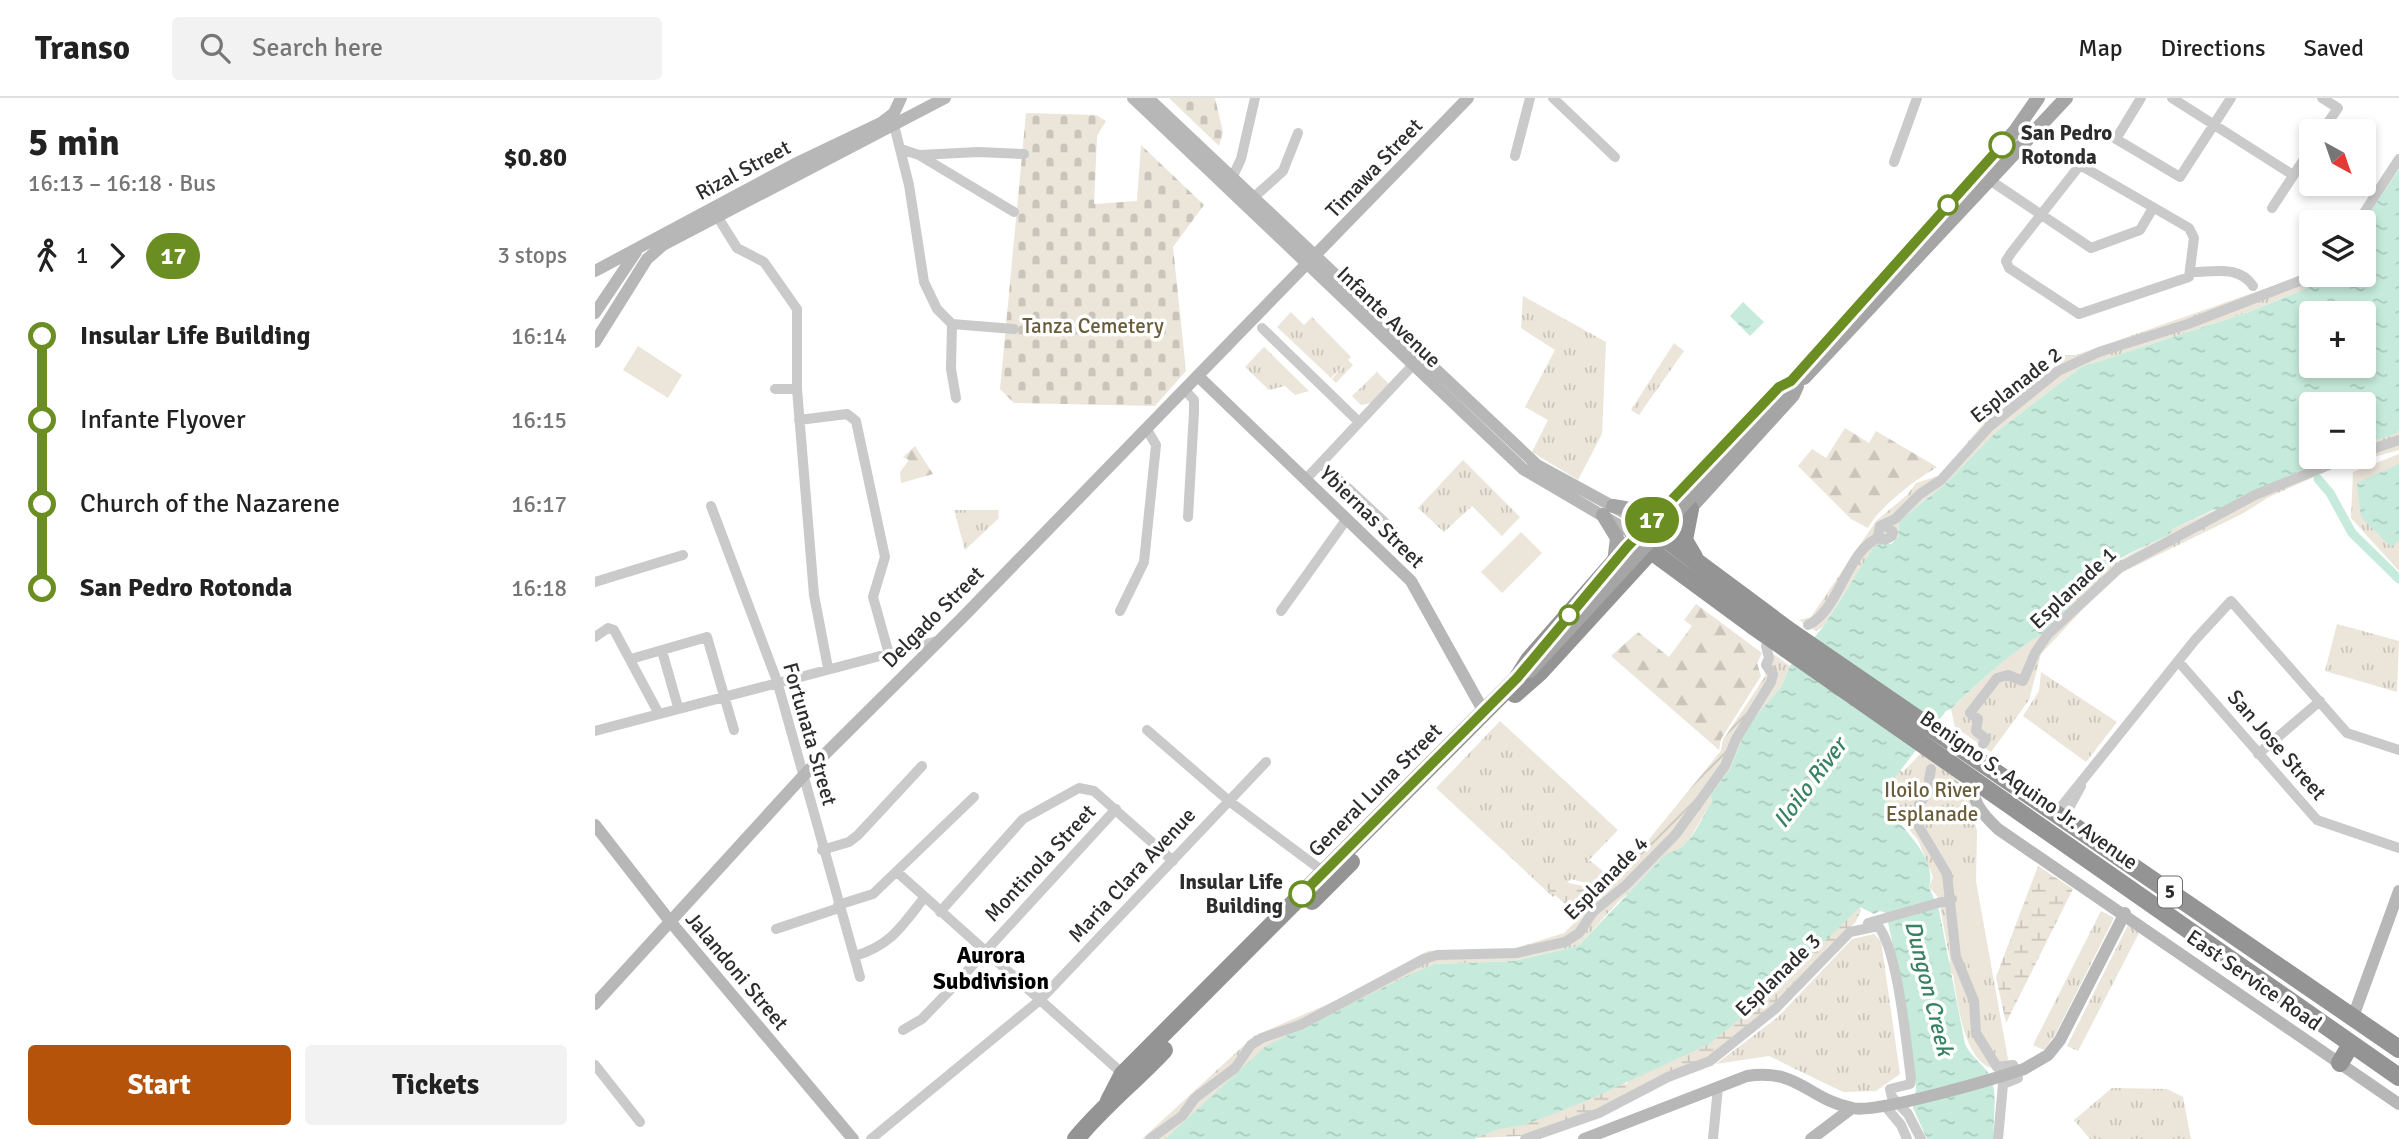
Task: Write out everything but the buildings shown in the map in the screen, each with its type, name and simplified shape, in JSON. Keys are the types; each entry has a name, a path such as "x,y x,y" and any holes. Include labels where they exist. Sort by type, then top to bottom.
{"highway":[{"path":"1690,509 1684,540 1701,565"},
{"name":"General Luna Street","path":"1307,898 1324,872 1484,712 1524,677 1540,672 1619,572 1635,540 1647,525"},
{"name":"Benigno S. Aquino Jr. Avenue","path":"1647,525 1701,565 1780,633"},
{"name":"General Luna Street","path":"1619,572 1650,552 1664,537"},
{"name":"Benigno S. Aquino Jr. Avenue","path":"1635,540 1690,580 1780,633 1936,741 2060,814 2399,1049"},
{"path":"1619,572 1654,569 1690,580"},
{"name":"General Luna Street","path":"1114,1092 1524,677"},
{"name":"Benigno S. Aquino Jr. Avenue","path":"1936,741 1971,785 2264,982 2399,1077"},
{"path":"2264,982 2275,965"},
{"path":"2340,1063 2351,1044"},
{"path":"1076,1139 1114,1092"}],"main road":[{"name":"Rizal Street","path":"597,269 663,245 944,98"},
{"name":"Infante Avenue","path":"1133,98 1344,293 1537,465 1608,510 1632,533 1635,540"},
{"name":"Infante Avenue","path":"1148,98 1253,198 1311,261"},
{"name":"Timawa Street","path":"1311,261 1468,98"},
{"path":"1664,537 1785,405 1792,386 2015,131 2038,98"},
{"path":"1524,677 1792,386 1991,180 2066,98"},
{"name":"Rizal Street","path":"642,254 729,198 881,123 901,100"},
{"path":"901,100 920,109"},
{"path":"595,313 619,275 642,254"},
{"path":"595,342 632,283 642,254"},
{"name":"Delgado Street","path":"595,1004 804,775 1311,261"},
{"name":"Rizal Street","path":"597,269 619,275 632,283"},
{"name":"Infante Avenue","path":"1344,293 1412,366 1523,469 1608,510 1647,525"},
{"name":"Ybiernas Street","path":"1198,376 1411,581 1484,712"},
{"path":"1647,525 1779,387 1792,386"},
{"path":"1619,572 1617,538 1608,510 1643,511 1671,501"},
{"name":"East Service Road","path":"1971,785 1977,808 1998,829 2399,1104"},
{"name":"Jalandoni Street","path":"595,825 669,920 853,1139"},
{"path":"2353,1017 2399,891"},
{"path":"1811,1139 1852,1108 1897,1103 2014,1073 2037,1064 2060,1040 2125,914"},
{"path":"1584,1139 1747,1076 1773,1073 1852,1108"},
{"name":"General Luna Street","path":"1066,1139 1114,1092"},
{"name":"General Luna Street","path":"1085,1139 1114,1092"}],"street":[{"path":"1232,178 1241,159 1255,98"},
{"path":"1515,156 1530,98"},
{"path":"1553,98 1615,157"},
{"path":"1894,162 1917,98"},
{"path":"2141,98 2116,139 2180,177 2231,98"},
{"path":"2172,98 2293,175"},
{"path":"2322,98 2337,108 2330,119"},
{"path":"894,125 901,149 924,282 937,309 952,324 1014,329"},
{"path":"1253,198 1283,171 1298,133"},
{"path":"901,149 919,155 1014,212"},
{"path":"919,155 978,152 1024,155"},
{"path":"2366,210 2399,159"},
{"path":"2080,165 2153,208 2193,232 2192,272 2184,281 2079,314 2009,268 2005,261 2039,214 2080,165"},
{"path":"2271,208 2299,166"},
{"path":"1991,180 2091,248 2140,230 2153,208"},
{"path":"717,216 737,248 763,261 797,309 797,389 814,595 828,668"},
{"path":"2192,272 2238,272 2245,275 2253,286"},
{"name":"Esplanade 2","path":"1780,633 1816,620 1846,580 1864,547 1880,537 1878,528 1941,480 1990,426 2058,371 2099,352 2188,324 2299,281"},
{"path":"952,324 951,369 956,398"},
{"path":"1262,328 1359,422"},
{"path":"1306,479 1412,366"},
{"path":"775,388 797,389"},
{"path":"1184,389 1194,400 1188,517"},
{"path":"799,420 853,416 885,557 873,597 889,654"},
{"path":"1120,611 1144,562 1156,444 1146,428"},
{"path":"2376,448 2399,440"},
{"path":"1321,463 1392,530"},
{"name":"Esplanade 1","path":"1983,744 1986,739 1976,731 1978,719 1970,712 1994,680 2005,675 2023,681 2044,639 2119,568 2255,495 2319,469"},
{"name":"Fortunata Street","path":"711,506 777,681 822,850 860,976"},
{"path":"1280,611 1346,520"},
{"path":"595,582 683,555"},
{"path":"2060,814 2075,802 2081,786 2227,603 2235,602 2351,736 2399,750"},
{"path":"595,637 608,628 614,630 659,714"},
{"name":"Esplanade 4","path":"1150,1139 1174,1123 1195,1098 1235,1068 1251,1045 1262,1038 1300,1025 1423,959 1437,955 1516,953 1560,943 1579,933 1593,912 1626,886 1676,834 1725,766 1736,739 1771,682 1773,674 1766,665 1780,633"},
{"path":"631,659 707,636 734,730"},
{"path":"596,729 937,641"},
{"path":"661,651 678,707"},
{"name":"San Jose Street","path":"2178,662 2321,823 2399,848"},
{"path":"2258,754 2320,701"},
{"path":"1147,730 1229,801 1324,872"},
{"name":"Maria Clara Avenue","path":"871,1139 1040,1000 1266,762"},
{"path":"822,850 849,842 859,835 922,766"},
{"path":"1931,769 1929,782 1932,787"},
{"path":"1971,785 1932,787 1919,804 1919,827 1944,867 1952,899 1955,951 1974,1001 1976,1034 1997,1067 2013,1065 2018,1078 2003,1084 1998,1139"},
{"path":"940,912 1029,814 1079,788 1094,791 1173,861"},
{"path":"776,929 868,897 974,797"},
{"name":"Montinola Street","path":"903,1030 922,1019 1116,809"},
{"path":"897,872 1040,1000 1114,1092"},
{"path":"855,956 876,950 889,941 924,898"},
{"name":"Esplanade 3","path":"1525,1139 1599,1113 1668,1077 1710,1061 1775,1009 1816,970 1832,949 1850,932 1858,930 1857,925 1952,899"},
{"path":"1858,930 1878,926 1888,943 1904,1022 1911,1078 1910,1084 1890,1089 1897,1103 1907,1139"},
{"path":"595,1065 640,1122"},
{"path":"1713,1139 1718,1087"},
{"path":"1897,1103 1908,1114 1921,1139"}],"green space":[{"path":"1169,98 1215,98 1223,132 1219,146"},
{"name":"Tanza Cemetery","path":"1026,113 1096,115 1106,121 1097,136 1094,204 1137,201 1141,145 1204,205 1173,247 1186,371 1155,406 1014,403 1000,389"},
{"path":"2299,277 2299,287 2310,287 2249,312 2081,367 1995,433 1944,485 1899,521 1898,536 1868,559 1823,627 1816,631 1799,620 1811,617 1876,521 1907,495 1916,483 1938,476 1985,422 2051,371 2065,355 2076,355"},
{"path":"1523,296 1606,342 1602,434 1578,480 1532,452 1548,420 1525,407 1555,350 1521,328"},
{"path":"1291,312 1304,325 1312,317 1351,357 1348,360 1353,365 1336,383 1332,379 1346,363 1331,378 1277,327"},
{"path":"1674,343 1684,351 1639,415 1631,410"},
{"path":"638,346 682,375 668,398 623,370"},
{"path":"1264,347 1309,391 1295,395 1285,386 1269,390 1245,367"},
{"path":"1377,372 1389,384 1371,403 1361,405 1352,396"},
{"path":"1845,428 1869,443 1876,431 1937,467 1889,502 1868,528 1851,519 1798,466 1812,449 1826,458"},
{"name":"Iloilo River Esplanade","path":"2399,430 2399,450 2376,456 2376,440 2396,434"},
{"path":"915,446 933,474 901,483 900,472 909,460 903,457"},
{"path":"2399,454 2399,571 2351,518 2353,472 2376,469 2376,463"},
{"path":"1463,460 1520,517 1502,536 1472,506 1444,532 1418,508"},
{"name":"Iloilo River Esplanade","path":"2332,469 2269,497 2242,514 2123,572 2083,609 2041,654 2029,700 1991,752 1955,727 1951,709 1985,677 2050,627 2089,581 2110,566 2169,535 2173,529 2300,471"},
{"path":"954,510 998,510 999,518 965,550"},
{"path":"1521,532 1542,553 1502,593 1481,572"},
{"path":"1696,604 1762,653 1757,663 1761,676 1721,739 1719,750 1611,656 1638,632 1669,657 1692,626 1684,620"},
{"path":"2337,624 2399,641 2397,692 2325,671"},
{"path":"1769,651 1790,666 1781,687 1748,725 1730,769 1710,796 1712,801 1689,840 1618,902 1578,946 1512,961 1434,964 1267,1046 1165,1139 1142,1139 1254,1036 1337,1000 1428,951 1513,949 1564,933 1610,888 1721,751 1723,740 1766,676 1761,664"},
{"path":"2041,672 2117,722 2086,762 2023,716 2039,691"},
{"path":"1766,675 1749,720 1700,796 1649,855 1637,854 1721,751 1723,740"},
{"path":"1500,721 1618,830 1589,860 1613,879 1601,894 1586,883 1571,879 1553,897 1436,788"},
{"name":"Iloilo River Esplanade","path":"1921,753 1956,778 1968,796 1977,831 1976,882 2008,1059 2005,1069 1991,1068 1980,1061 1965,1035 1953,975 1948,968 1950,960 1940,907 1937,896 1929,887 1933,877 1918,840 1887,804 1890,784 1899,770 1903,772"},
{"path":"2038,866 2073,889 2006,1023 1996,977"},
{"path":"1545,878 1583,886 1596,893 1593,904 1585,911 1564,903 1541,883"},
{"path":"1976,882 1991,967 1973,970 1968,964 1961,943 1958,917 1963,888"},
{"path":"1858,898 1861,911 1855,923 1828,947 1814,967 1771,1008 1707,1058 1599,1109 1521,1136 1454,1139 1613,1082 1627,1084 1631,1066"},
{"path":"2101,911 2114,918 2055,1035 2044,1050 2033,1045"},
{"path":"2128,925 2139,933 2078,1051 2067,1046"},
{"path":"1874,934 1881,941 1900,1074 1876,1091 1843,1092 1769,1056 1716,1064 1778,1017 1852,939"},
{"path":"2112,1088 2167,1089 2183,1097 2191,1139 2090,1139 2074,1120"}],"water":[{"path":"2399,169 2399,430 2396,434 2376,440 2376,392 2299,392 2299,469 2304,469 2240,497 2223,509 2215,509 2173,529 2169,535 2121,558 2098,573 2079,591 2072,605 2053,626 2008,658 1946,711 1890,784 1888,807 1917,844 1928,865 1929,887 1939,910 1965,1044 1991,1078 1995,1104 1994,1139 1927,1139 1913,1108 1916,1088 1906,1007 1886,913 1880,911 1874,914 1860,907 1766,998 1709,1044 1586,1101 1524,1125 1498,1129 1474,1139 1165,1139 1266,1046 1409,975 1434,964 1513,961 1578,946 1667,853 1682,846 1694,833 1712,801 1710,796 1730,769 1748,725 1781,687 1790,666 1823,627 1875,545 1891,544 1898,537 1899,521 1944,485 1995,433 2081,367 2249,312 2310,287 2376,287 2376,210 2372,210"},
{"path":"1743,302 1764,322 1750,336 1730,316"},
{"path":"2399,464 2399,541 2391,547 2361,517 2357,483"}],"waterway":[{"path":"2318,479 2330,493 2352,533 2399,579"}],"bus line":[{"name":"17","path":"1302,894 1517,678 1529,660 1627,547 1779,387 1791,381 2002,145"}],"place":[{"name":"San Pedro Rotonda","path":"2002,145"},
{"name":"Insular Life Building","path":"1302,894"}],"district":[{"name":"Aurora Subdivision","path":"991,968"}],"water label":[{"name":"Iloilo River","path":"1810,783"},
{"name":"Dungon Creek","path":"1929,988"}]}
